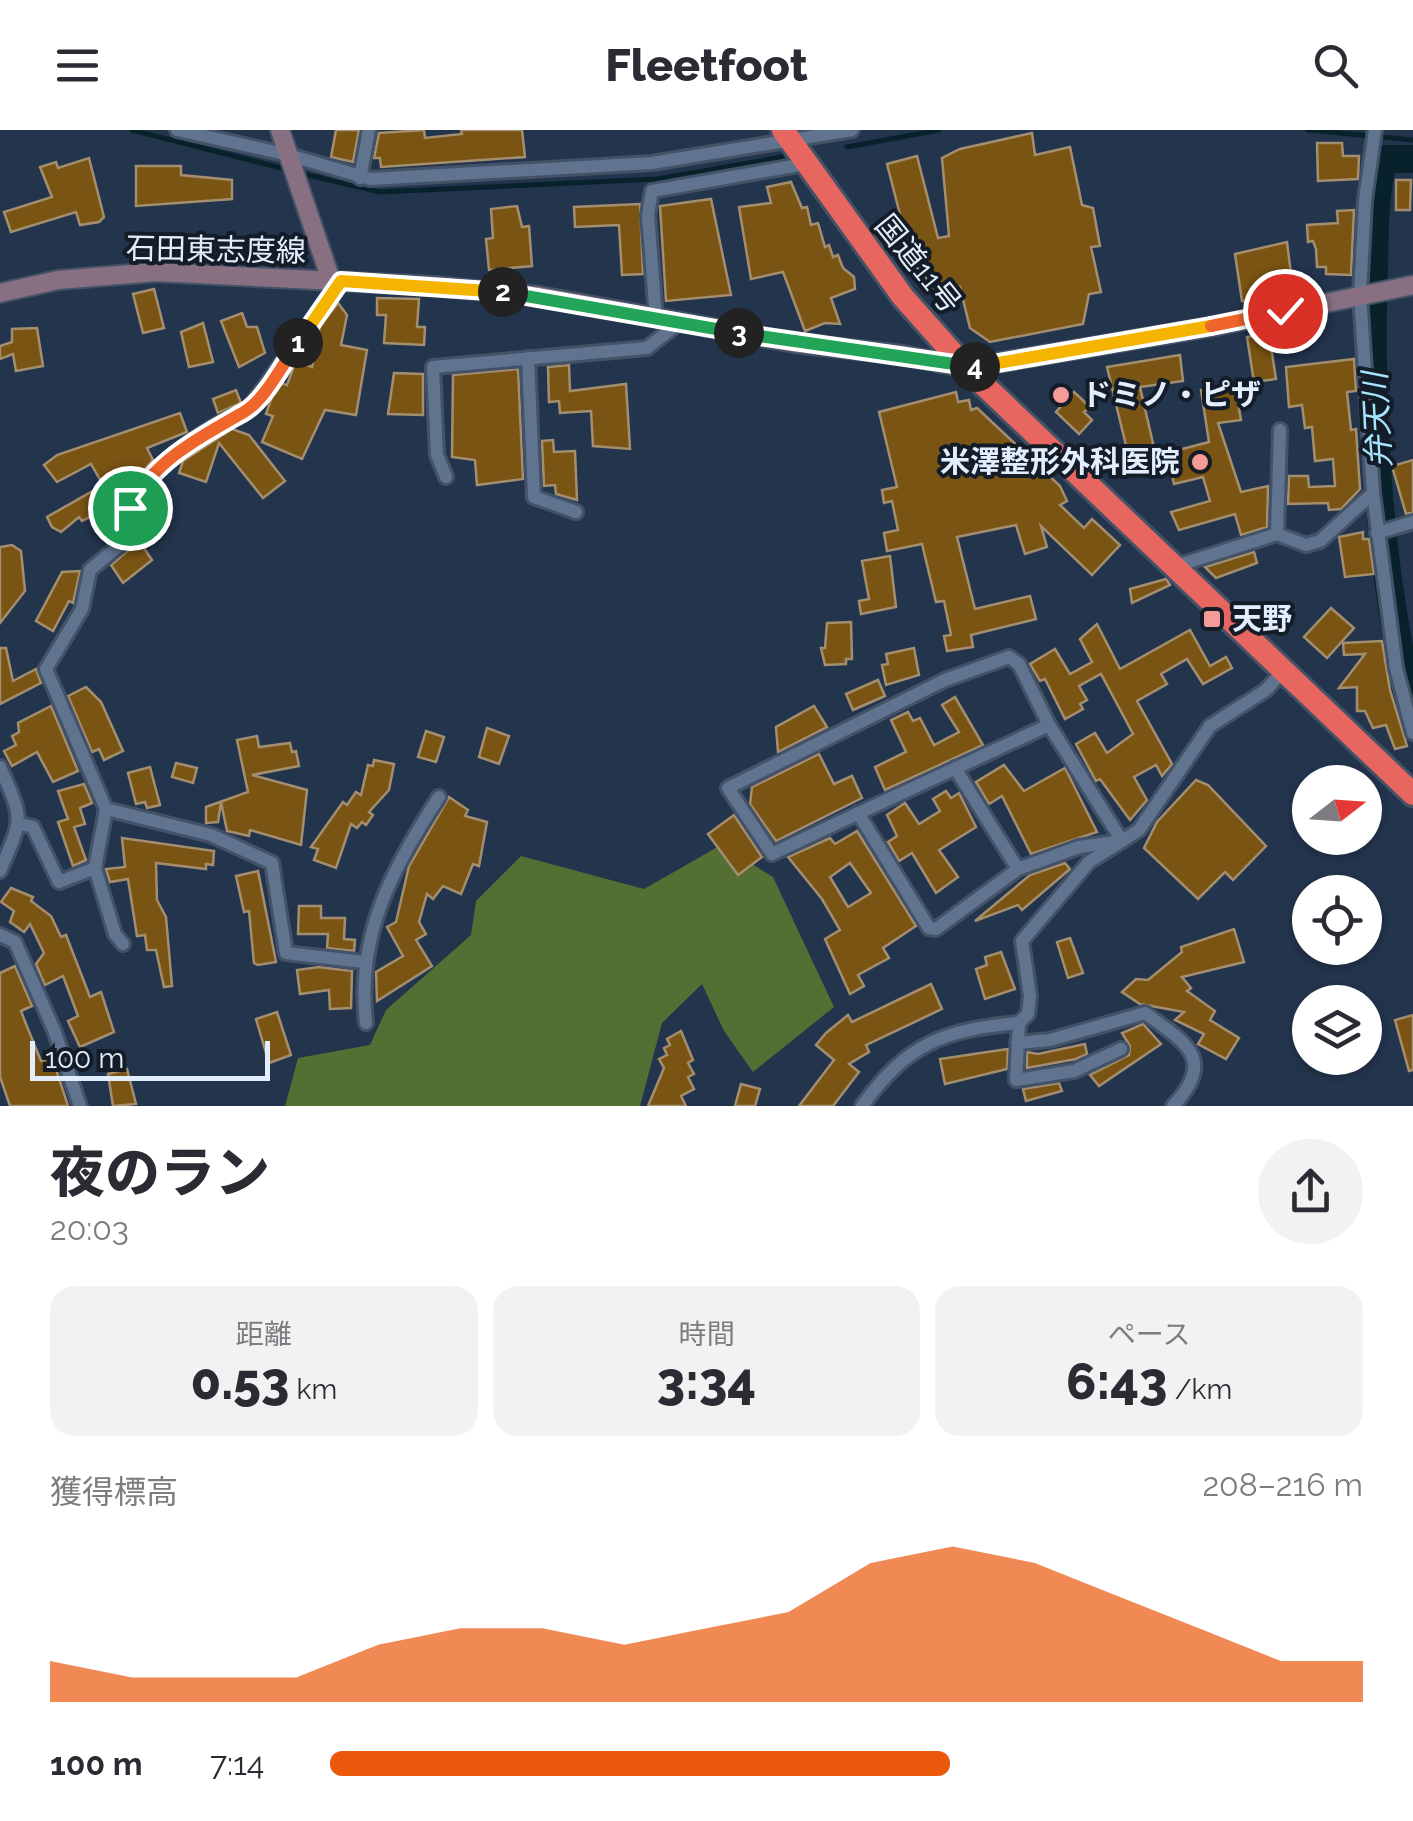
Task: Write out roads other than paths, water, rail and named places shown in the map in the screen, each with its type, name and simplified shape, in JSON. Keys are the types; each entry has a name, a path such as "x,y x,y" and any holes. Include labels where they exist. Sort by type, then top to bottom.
{"highway":[{"name":"国道11号","path":"786,135 903,297 966,368 1412,790"}],"main road":[{"path":"280,130 336,280"},
{"name":"石田東志度線","path":"0,293 58,280 156,272 336,280 539,296 966,368 1008,364 1413,285"}],"street":[{"path":"177,130 290,155 360,178 652,163 786,135 852,130"},
{"path":"360,178 368,130"},
{"path":"1375,130 1365,200 1360,295 1372,493 1396,668 1413,733"},
{"path":"656,318 648,215 652,191 804,164"},
{"path":"124,944 115,934 94,868 106,810 46,669 82,609 90,570 127,540 136,496 176,453 223,420 247,411 336,280"},
{"path":"446,477 437,455 433,367 647,348 680,322"},
{"path":"528,358 534,497 576,512"},
{"path":"1277,534 1280,430"},
{"path":"1176,566 1277,534 1306,545 1320,540 1372,493"},
{"path":"1377,533 1413,522"},
{"path":"1049,725 772,854 728,788 945,680 1008,657 1019,664 1049,725 1122,841"},
{"path":"862,1106 884,1076 911,1051 935,1038 1019,1023 1028,1014 1030,996 1022,941 1089,862 1139,830 1210,726 1266,690 1284,670"},
{"path":"0,767 20,811 20,824 0,871"},
{"path":"955,768 1018,869"},
{"path":"366,1024 364,962 381,896 438,797"},
{"path":"106,810 211,835 272,863 286,953 364,962"},
{"path":"858,813 928,928 936,929 1018,869 1078,847 1122,841"},
{"path":"20,824 33,827 58,882 94,868"},
{"path":"0,935 15,942 54,1030 80,1106"},
{"path":"1017,1042 1050,1040 1145,1013 1189,1044 1194,1056 1195,1071 1174,1106"},
{"path":"1019,1023 1016,1080 1074,1071 1121,1049"}],"waterway":[{"path":"132,130 289,170"},
{"path":"847,147 939,130"},
{"path":"1308,130 1413,140"},
{"path":"299,173 380,192 657,179 782,157"},
{"name":"弁天川","path":"1413,159 1384,159 1376,212 1373,319 1378,489 1391,603 1413,709"}],"place":[{"name":"ドミノ・ピザ","path":"1061,395"},
{"name":"米澤整形外科医院","path":"1200,462"},
{"name":"天野","path":"1212,619"}]}
